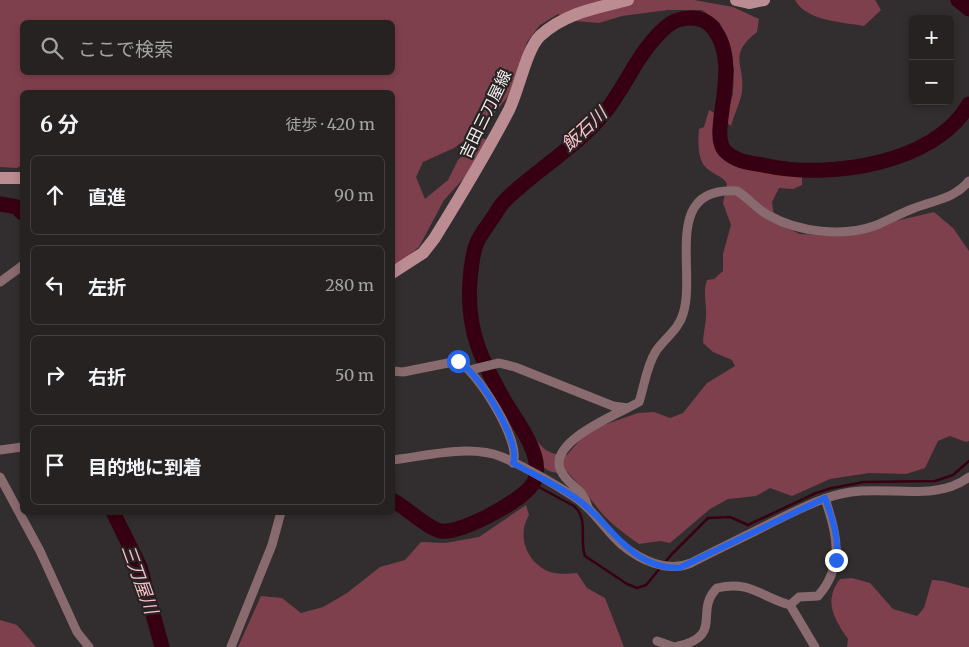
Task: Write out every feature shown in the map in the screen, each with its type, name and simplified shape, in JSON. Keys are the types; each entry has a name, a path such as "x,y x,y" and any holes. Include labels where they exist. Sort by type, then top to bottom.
{"main road":[{"name":"吉田三刀屋線","path":"395,272 422,253 434,239 509,109 520,84 530,52 538,38 553,25 573,14 628,0"},
{"path":"736,0 750,3 764,0"},
{"path":"0,178 20,178"}],"street":[{"path":"588,508 585,497 565,478 560,469 560,456 578,435 639,402 650,363 657,350 679,325 683,315 687,287 685,252 691,212 696,203 703,197 713,193 736,191 759,210 781,222 815,230 855,230 873,226 921,205 949,198 959,192 969,181"},
{"path":"0,282 20,267"},
{"path":"395,371 403,372 458,361 465,365 483,388 511,436 517,465"},
{"path":"474,369 500,363 515,367 613,406 630,408"},
{"path":"0,450 20,447"},
{"path":"395,460 474,452 493,455 517,465 575,497 588,508 620,544 634,553 668,568 679,568 691,563 825,498 850,492 944,490 957,486 969,477"},
{"path":"0,477 20,514"},
{"path":"790,605 799,597 818,596 836,560 838,549 836,534 825,498"},
{"path":"21,515 40,551 78,632 89,647"},
{"path":"231,647 272,545 280,515"},
{"path":"657,642 674,647 697,640 707,624 708,602 717,588 739,585 754,588 790,605 815,647"}],"shaded area":[{"path":"0,0 694,0 733,7 759,19 757,32 742,47 740,54 742,92 731,126 725,121 733,94 734,69 720,23 702,10 668,10 622,16 599,23 575,21 558,14 540,25 527,42 511,93 482,128 454,148 423,162 416,177 425,199 448,180 458,160 481,138 488,140 465,177 444,200 419,247 399,263 395,264 395,90 20,90 20,166 17,168 0,167"},
{"path":"795,0 875,0 881,10 864,26 835,22 816,16 800,7"},
{"path":"709,110 714,113 713,137 715,147 723,158 743,167 756,170 802,176 802,185 793,189 779,188 772,202 775,223 800,234 832,236 934,212 953,228 969,251 969,441 966,442 950,436 938,441 925,468 906,474 869,473 830,479 792,496 770,488 756,496 728,499 710,509 670,543 660,541 639,544 604,516 567,472 557,473 543,467 535,454 525,429 527,427 543,448 559,455 567,455 584,435 598,427 638,413 654,412 670,418 683,413 707,383 735,366 732,360 713,352 703,343 706,315 706,284 707,280 714,279 723,271 723,254 731,225 723,203 727,184 723,179 705,167 699,152 699,129 704,127"},
{"path":"526,505 529,515 524,529 524,537 527,551 531,557 542,568 550,572 563,574 577,573 587,588 605,598 624,647 238,647 261,596 282,598 301,613 323,607 347,593 380,567 405,560 421,542 445,543 479,537"},
{"path":"852,578 870,583 893,609 917,616 924,608 932,580 969,588 969,647 847,647 848,639 838,624 831,602 835,587 840,579"},
{"path":"0,620 17,625 36,647 0,647"}],"waterway":[{"name":"飯石川","path":"958,0 969,9"},
{"name":"飯石川","path":"395,502 430,526 441,531 450,531 490,515 526,492 534,483 536,462 532,447 490,374 473,331 469,298 475,249 480,236 502,203 576,142 596,123 613,102 648,46 671,23 690,18 703,20 713,28 722,43 726,79 720,129 721,142 725,151 745,162 793,170 849,168 879,162 907,153 932,141 953,124 969,104"},
{"name":"三刀屋川","path":"0,204 17,207 20,211"},
{"path":"533,484 574,506 579,511 585,556 627,584 637,588 646,585 672,554 708,518 730,517 748,525 816,493 832,488 864,482 935,481 953,475 969,461"},
{"name":"三刀屋川","path":"114,515 140,567 162,647"}],"route":[{"path":"458,361 470,370 483,388 511,436 515,451 513,463 575,497 601,520 620,544 634,553 668,568 679,568 825,498 836,534 838,549 836,560"}]}
